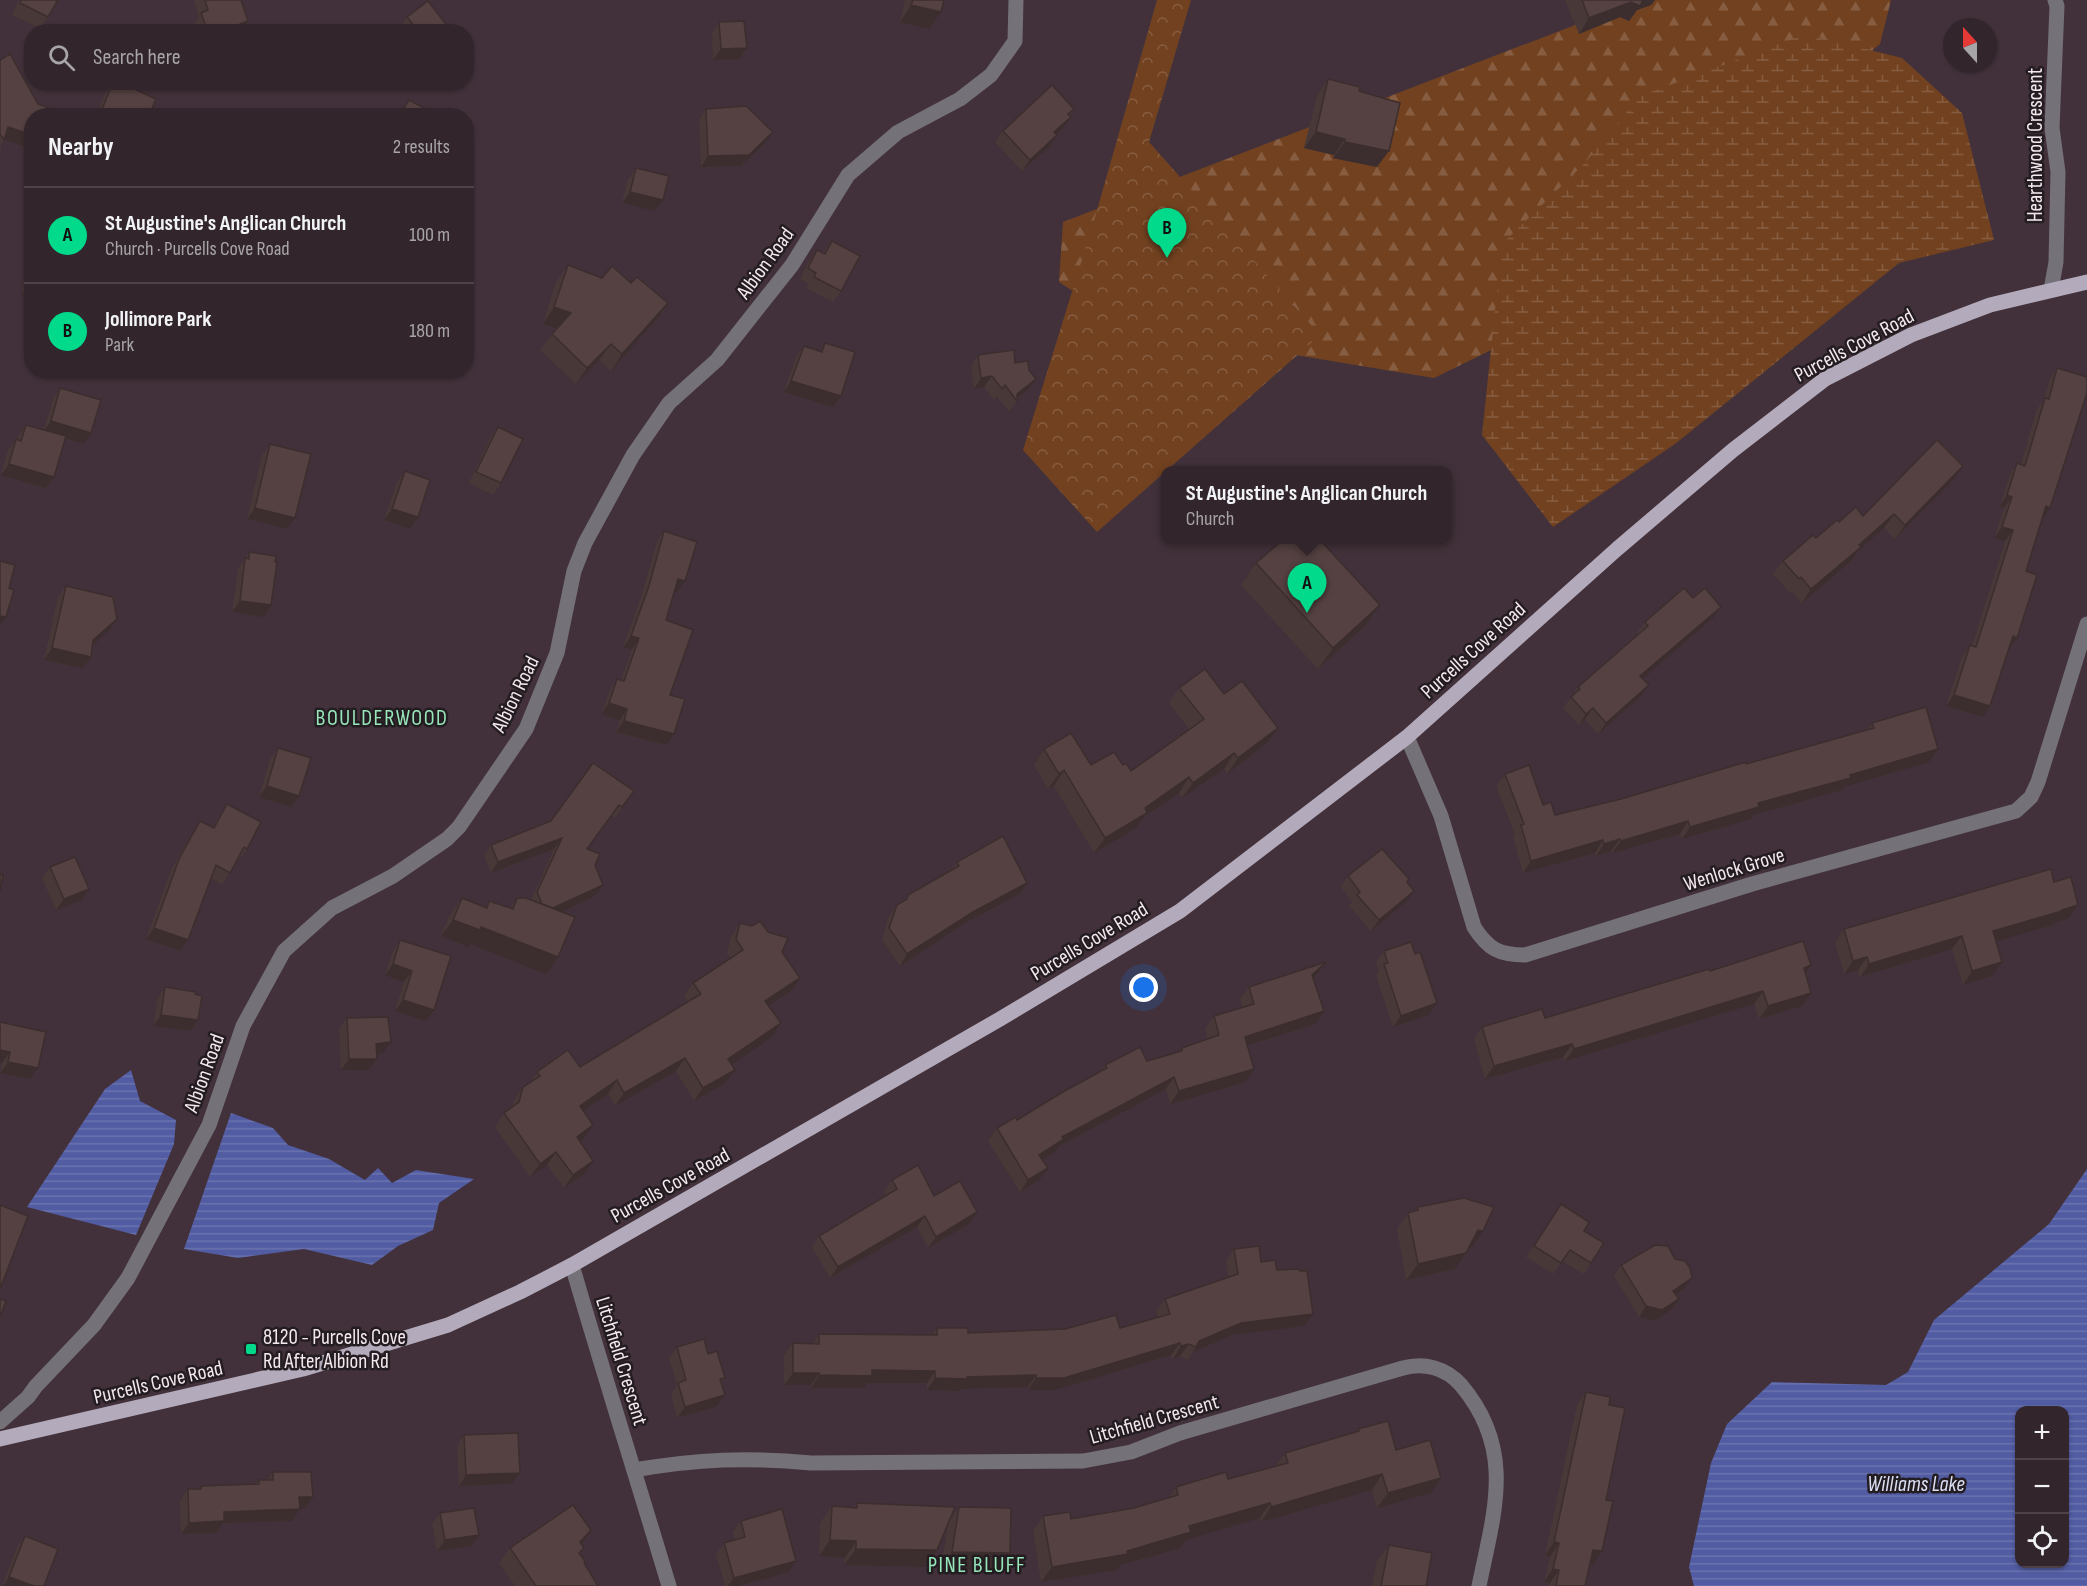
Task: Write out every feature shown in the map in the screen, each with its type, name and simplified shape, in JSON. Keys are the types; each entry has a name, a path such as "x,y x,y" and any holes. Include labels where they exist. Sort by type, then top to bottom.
{"main road":[{"name":"Purcells Cove Road","path":"0,1439 303,1370 448,1325 572,1265 990,1025 1180,911 1407,737 1617,549 1733,450 1825,380 1911,335 1990,305 2087,282"}],"street":[{"name":"Albion Road","path":"0,1422 28,1397 94,1325 128,1278 209,1125 243,1026 284,951 332,908 393,876 447,839 459,826 526,729 557,653 574,571 585,543 633,455 669,403 717,360 792,265 848,175 898,132 960,99 991,75 1015,41 1016,0"},
{"name":"Hearthwood Crescent","path":"2051,290 2056,262 2058,172 2052,128 2057,6 2055,0"},
{"name":"Wenlock Grove","path":"1407,737 1441,816 1474,927 1483,941 1496,951 1513,956 1525,956 1752,884 2016,811 2031,797 2038,782 2087,624"},
{"name":"Litchfield Crescent","path":"572,1265 603,1374 669,1586"},
{"name":"Litchfield Crescent","path":"634,1470 720,1459 767,1459 811,1463 1083,1461 1131,1452 1202,1427 1411,1365 1423,1365 1442,1371 1463,1388 1480,1412 1494,1448 1497,1500 1479,1586"}],"green space":[{"path":"1157,0 1191,0 1149,142 1320,335 1172,466 1161,466 1161,475 1097,532 1023,450 1093,224"},
{"path":"1640,0 1891,0 1880,44 1518,337 1434,378 1128,327 1059,282 1063,222"},
{"path":"1806,34 1902,58 1962,113 1994,240 1899,263 1675,444 1553,527 1482,435 1502,244 1584,164 1640,96"}],"water":[{"path":"131,1070 140,1101 176,1120 174,1144 136,1235 27,1207 105,1089"},
{"path":"231,1113 273,1128 288,1145 329,1159 365,1180 378,1168 392,1183 416,1170 474,1179 439,1203 433,1230 398,1246 372,1265 304,1249 238,1258 184,1249"},
{"name":"Williams Lake","path":"2087,1169 2087,1586 1694,1586 1689,1567 1711,1463 1727,1424 1772,1382 1886,1385 1908,1372 1934,1320 2049,1224"}],"building":[{"path":"21,0 58,0 48,17 20,3"},
{"path":"205,0 241,0 248,21 240,24 205,24 201,13 208,10"},
{"path":"913,0 944,0 941,12 911,5"},
{"path":"1582,0 1643,0 1640,6 1631,2 1589,18"},
{"path":"428,1 446,24 413,24 407,17"},
{"path":"744,21 747,48 721,49 719,22"},
{"path":"10,54 24,79 24,90 30,90 38,104 49,108 24,108 24,132 8,127 4,140 0,134 0,60"},
{"path":"1328,79 1360,87 1359,91 1400,103 1389,151 1345,142 1345,139 1316,132"},
{"path":"1052,85 1074,109 1068,114 1071,117 1054,132 1057,135 1030,160 1003,131"},
{"path":"110,90 136,90 156,99 152,108 103,108"},
{"path":"409,100 424,108 404,108"},
{"path":"746,106 773,132 749,155 708,156 706,109"},
{"path":"636,168 669,176 663,200 630,192"},
{"path":"832,241 860,256 841,291 814,277 816,273 808,268 817,250 825,254"},
{"path":"568,265 602,278 612,266 631,283 637,277 668,303 622,354 611,344 587,368 552,334 571,313 554,307"},
{"path":"825,343 855,352 841,396 791,381 804,346 822,352"},
{"path":"1014,350 1015,363 1028,361 1029,370 1036,379 1017,394 1017,401 1005,385 1002,389 992,376 981,378 978,355"},
{"path":"2057,368 2087,377 2087,393 2050,508 2046,506 2026,571 2037,575 2017,638 2013,636 1990,706 1954,695 1970,645 1976,647 2013,530 2002,527 2012,497 2007,495 2017,463 2025,466 2045,398 2049,399"},
{"path":"60,388 101,400 91,433 51,421"},
{"path":"26,425 66,436 54,477 9,464 16,439 21,441"},
{"path":"498,427 523,439 501,483 476,472"},
{"path":"1937,440 1963,466 1905,525 1894,514 1859,545 1861,547 1811,589 1801,577 1799,579 1783,561 1813,535 1816,538 1856,507 1863,516"},
{"path":"270,444 311,454 295,518 255,508"},
{"path":"405,471 430,480 418,517 392,509"},
{"path":"664,531 697,542 685,581 678,579 666,620 693,630 670,695 685,699 674,734 624,721 627,709 609,703 617,679 624,681 639,638 631,636 649,586"},
{"path":"1278,544 1324,544 1380,605 1333,648 1256,563"},
{"path":"249,552 276,556 271,605 240,601 245,558 249,559"},
{"path":"0,561 15,565 9,588 14,590 6,617 0,616"},
{"path":"66,586 113,597 117,619 93,640 91,657 52,648"},
{"path":"1684,588 1693,598 1705,588 1721,607 1640,676 1649,685 1606,723 1593,708 1586,714 1571,697 1580,689 1578,687 1648,626 1645,622"},
{"path":"1205,669 1224,694 1242,681 1278,728 1238,758 1234,753 1193,783 1189,777 1145,808 1147,813 1105,838 1064,770 1059,774 1044,749 1071,733 1091,765 1114,752 1123,765 1126,763 1131,771 1204,719 1179,688"},
{"path":"1926,707 1938,749 1850,775 1851,778 1758,803 1759,807 1690,827 1688,821 1621,841 1620,839 1604,844 1603,840 1531,861 1521,825 1524,824 1505,774 1529,765 1543,805 1551,802 1555,815 1621,799 1746,762 1746,764 1874,728 1872,723"},
{"path":"278,748 311,758 299,796 267,786"},
{"path":"593,763 634,791 622,807 619,805 587,849 600,854 595,865 603,885 553,908 542,904 537,892 562,838 498,862 491,845 551,821"},
{"path":"227,804 261,822 247,849 244,847 230,873 216,865 188,940 154,928 179,859 200,821 214,828"},
{"path":"1003,836 1027,883 973,912 907,954 889,928 897,905 907,899 908,895 959,866 957,862"},
{"path":"1382,849 1409,879 1407,882 1414,891 1379,920 1357,895 1360,892 1348,876"},
{"path":"75,857 89,889 64,899 50,867"},
{"path":"2051,869 2054,882 2071,877 2078,905 1993,931 2002,962 1972,971 1962,936 1869,964 1867,957 1853,961 1844,929"},
{"path":"0,874 3,875 0,892"},
{"path":"462,898 487,908 489,901 513,909 517,898 526,898 575,917 558,957 481,927 480,930 453,920"},
{"path":"760,921 768,932 788,938 782,952 800,978 765,1001 781,1023 728,1059 735,1070 703,1088 685,1058 624,1093 617,1080 580,1106 593,1125 577,1137 593,1161 573,1175 556,1152 540,1164 504,1113 519,1102 523,1087 540,1076 537,1072 568,1050 580,1067 701,994 693,983 743,950 736,939 740,923 752,926"},
{"path":"400,940 451,956 434,1010 403,1000 412,971 393,964"},
{"path":"1803,941 1811,965 1804,968 1811,993 1768,1006 1763,991 1574,1049 1572,1044 1494,1066 1482,1027 1542,1009 1545,1018 1709,969 1710,971"},
{"path":"1411,942 1415,954 1420,952 1437,1003 1401,1016 1384,964 1388,963 1384,951"},
{"path":"1326,962 1312,975 1324,1011 1245,1037 1254,1069 1179,1091 1174,1077 1062,1137 1064,1139 1039,1155 1048,1168 1028,1180 997,1128 1016,1117 1017,1120 1107,1068 1105,1065 1140,1047 1147,1061 1182,1051 1182,1048 1219,1035 1214,1016 1254,1004 1249,987"},
{"path":"165,987 196,992 195,994 202,996 198,1020 161,1015"},
{"path":"388,1017 391,1042 376,1044 377,1059 349,1059 347,1018"},
{"path":"0,1022 46,1032 38,1068 8,1062 10,1052 0,1050"},
{"path":"918,1165 934,1196 960,1181 977,1212 936,1237 925,1216 838,1267 819,1236 897,1189 892,1180"},
{"path":"1464,1198 1494,1207 1483,1231 1478,1230 1466,1253 1418,1264 1408,1213 1418,1210 1418,1207"},
{"path":"1561,1204 1589,1222 1584,1231 1604,1243 1591,1263 1570,1250 1561,1263 1534,1246"},
{"path":"0,1205 28,1216 0,1289"},
{"path":"1655,1245 1668,1246 1675,1259 1685,1261 1690,1268 1692,1278 1673,1291 1679,1299 1662,1310 1646,1306 1621,1265"},
{"path":"1259,1246 1261,1262 1275,1260 1277,1270 1307,1271 1313,1314 1241,1323 1199,1341 1196,1347 1189,1344 1181,1346 1180,1343 1064,1378 1036,1378 1036,1375 967,1377 967,1379 935,1378 935,1371 872,1370 872,1376 793,1373 793,1343 819,1344 819,1334 937,1335 937,1328 968,1328 968,1333 1065,1329 1116,1315 1120,1328 1170,1314 1165,1299 1238,1274 1234,1249"},
{"path":"0,1299 6,1301 0,1317"},
{"path":"704,1339 708,1354 717,1351 725,1378 720,1379 725,1395 685,1407 678,1383 686,1380 677,1347"},
{"path":"1586,1392 1610,1397 1609,1405 1625,1408 1606,1500 1613,1501 1602,1551 1593,1550 1585,1586 1556,1586 1559,1570 1553,1569 1559,1543 1554,1542"},
{"path":"1388,1421 1396,1450 1430,1440 1441,1478 1388,1493 1382,1474 1271,1507 1270,1503 1189,1526 1191,1532 1127,1551 1128,1554 1052,1567 1043,1516 1070,1512 1071,1519 1134,1508 1178,1495 1176,1487 1226,1472 1228,1479 1288,1463 1285,1453"},
{"path":"518,1433 520,1473 466,1475 464,1435"},
{"path":"273,1472 311,1472 313,1497 299,1497 300,1509 224,1512 224,1521 189,1523 188,1489 201,1489 201,1486 259,1484 259,1480 273,1480"},
{"path":"857,1503 955,1507 937,1550 856,1549 856,1541 830,1540 832,1506 857,1508"},
{"path":"573,1505 591,1530 580,1542 584,1548 579,1553 598,1586 536,1586 510,1548"},
{"path":"959,1507 1011,1508 1010,1553 952,1552"},
{"path":"474,1508 479,1535 445,1540 440,1513"},
{"path":"782,1509 796,1561 734,1578 724,1543 745,1537 741,1521"},
{"path":"25,1536 58,1549 44,1586 34,1586 9,1577"},
{"path":"1389,1545 1432,1553 1426,1586 1381,1586"}],"place":[{"name":"Jollimore Park","path":"1167,258"},
{"name":"St Augustine's Anglican Church","path":"1307,613"},
{"name":"8120 - Purcells Cove Rd After Albion Rd","path":"251,1349"}],"district":[{"name":"BOULDERWOOD","path":"382,717"},
{"name":"PINE BLUFF","path":"977,1564"}]}
